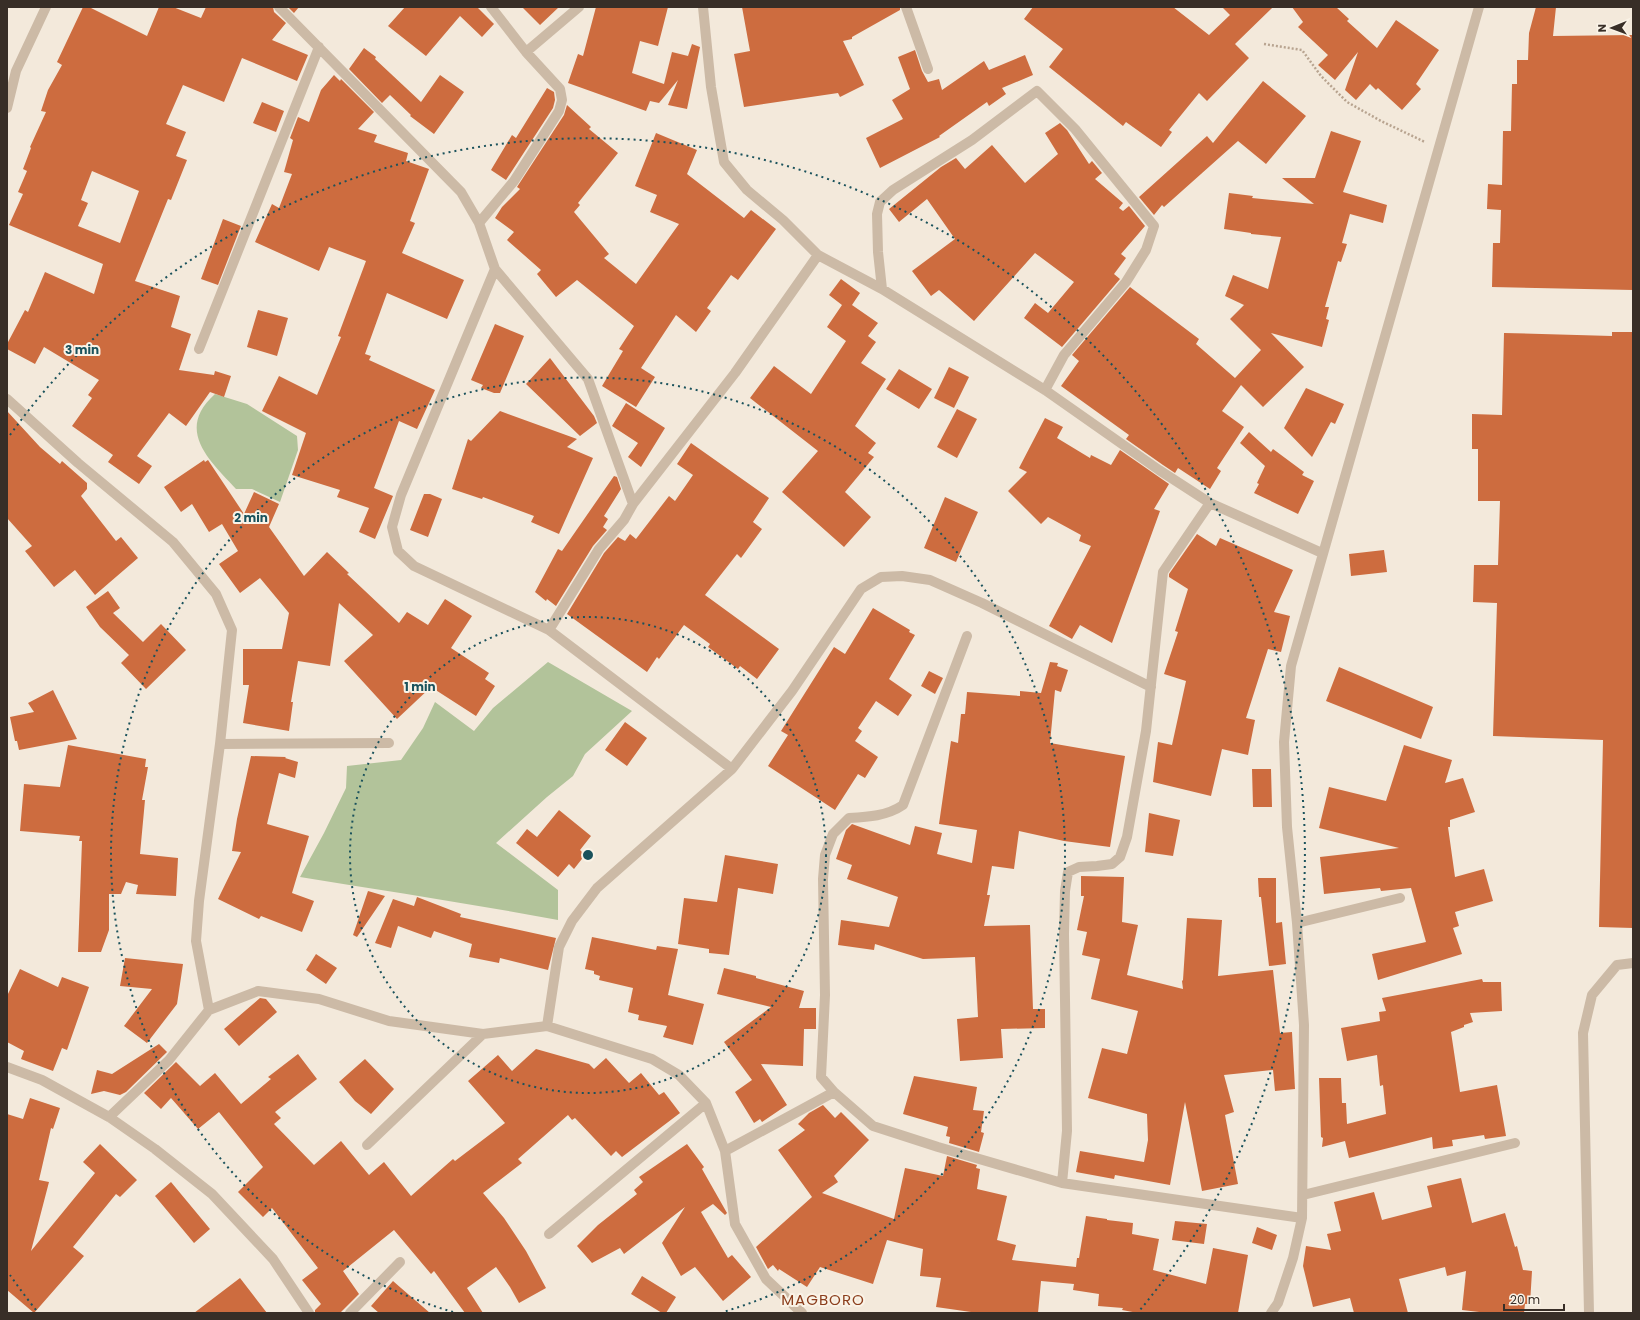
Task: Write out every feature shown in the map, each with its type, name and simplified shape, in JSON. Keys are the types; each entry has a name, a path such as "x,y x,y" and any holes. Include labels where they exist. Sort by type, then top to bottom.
{"street":[{"path":"7,108 16,71 46,7"},
{"path":"279,7 461,192 479,223 495,269 588,379 633,504"},
{"path":"479,223 514,181 559,111 562,100 560,89 526,52 491,7"},
{"path":"526,52 579,7"},
{"path":"703,7 712,87 724,162 747,190 783,220 818,255 882,289 1045,390 1159,470 1210,503 1322,553"},
{"path":"906,7 928,69"},
{"path":"1271,1313 1278,1303 1294,1258 1302,1218 1303,1195 1304,1025 1287,827 1284,742 1291,666 1322,553 1374,380 1438,148 1480,7"},
{"path":"199,349 319,47"},
{"path":"882,289 877,237 877,214 880,202 893,190 972,140 1038,90 1075,129 1154,226 1146,250 1126,282 1064,355 1045,390"},
{"path":"549,630 599,549 624,520 633,504 735,373 818,255"},
{"path":"495,269 401,495 392,527 398,551 414,566 549,630 732,769"},
{"path":"7,400 78,463 173,542 216,594 232,630 220,744 199,902 196,941 209,1010"},
{"path":"1062,1183 1066,1132 1064,1019 1065,891 1068,872 1079,867 1112,864 1120,857 1127,838 1146,731 1163,572 1210,503"},
{"path":"547,1026 559,947 572,921 597,888 732,769 792,692 861,589 881,577 902,576 930,580 982,603 1151,686"},
{"path":"967,636 903,805 895,810 870,817 849,818 833,834 825,855 823,879 825,995 821,1077 834,1092 873,1126 938,1147 1062,1183 1302,1218"},
{"path":"220,744 389,743"},
{"path":"1296,923 1400,898"},
{"path":"1589,1313 1583,1033 1592,995 1617,965 1633,963"},
{"path":"109,1116 169,1060 209,1010 258,991 319,999 389,1021 482,1034 547,1026 652,1059 679,1075 706,1104 725,1151 735,1224 766,1279 802,1313"},
{"path":"367,1145 482,1034"},
{"path":"7,1068 42,1080 109,1116 155,1149 212,1194 273,1259 309,1313"},
{"path":"725,1151 834,1092"},
{"path":"549,1234 706,1104"},
{"path":"1303,1195 1515,1143"},
{"path":"350,1313 400,1262"}],"path":[{"path":"1264,44 1302,50 1321,76 1347,102 1381,121 1438,148"}],"green space":[{"path":"215,394 247,404 297,436 298,450 280,502 252,489 236,489 207,456 200,444 197,432 198,420 203,407"},
{"path":"548,662 632,711 585,754 573,776 547,797 496,843 558,890 558,920 300,877 346,788 347,766 401,760 423,728 435,702 474,731 493,708"}],"building":[{"path":"83,7 89,7 147,36 159,7 173,7 201,18 206,7 273,7 274,12 286,23 272,40 308,55 297,81 242,58 224,102 183,85 166,124 186,132 176,156 187,160 171,200 168,199 135,281 180,296 171,327 191,334 179,370 214,375 215,371 231,376 224,397 210,392 186,426 169,413 137,456 152,466 139,484 108,462 113,455 72,426 92,398 88,395 99,380 44,347 35,364 7,349 7,344 25,310 28,312 45,272 94,294 103,264 9,225 23,194 18,192 27,171 23,169 31,148 30,147 46,112 41,111 48,90 62,65 57,62","holes":["92,171 139,191 120,243 78,226 88,203 81,200"]},
{"path":"288,7 299,7 294,13"},
{"path":"405,7 477,7 494,24 482,37 460,16 426,56 388,26"},
{"path":"522,7 559,7 540,25"},
{"path":"596,7 668,7 658,46 640,41 632,73 664,84 672,52 688,56 692,44 700,47 687,109 668,105 678,80 659,103 650,101 646,111 568,83 578,54 583,56"},
{"path":"742,7 900,7 900,10 852,37 852,39 843,41 864,85 840,97 838,93 744,107 734,54 750,51"},
{"path":"1033,7 1173,7 1209,35 1230,15 1222,7 1273,7 1235,44 1249,58 1207,101 1199,93 1169,130 1172,132 1161,147 1126,122 1123,126 1049,67 1063,49 1024,19"},
{"path":"1292,7 1336,7 1349,19 1347,21 1377,48 1396,20 1439,50 1416,84 1421,89 1402,110 1378,88 1376,90 1370,84 1356,100 1345,90 1358,52 1335,80 1318,65 1328,55 1298,27 1303,22"},
{"path":"1536,7 1556,7 1553,36 1633,35 1633,290 1492,287 1493,243 1500,243 1501,210 1487,209 1488,184 1502,185 1503,131 1511,131 1512,84 1517,84 1517,60 1528,60 1529,33"},
{"path":"364,48 376,57 375,59 421,102 440,75 464,92 434,134 410,116 411,115 390,95 382,103 349,69"},
{"path":"915,50 922,71 928,82 939,79 942,90 984,61 989,70 1025,55 1033,75 1002,88 1006,94 989,106 987,102 939,136 940,137 880,168 866,138 903,119 892,100 910,89 898,57"},
{"path":"334,75 340,81 341,79 374,112 358,129 377,135 374,142 408,153 406,161 429,169 410,221 415,223 402,253 464,280 447,319 387,293 365,354 371,356 369,360 435,390 417,429 399,421 374,488 393,496 375,539 359,532 369,508 337,497 340,490 292,475 306,433 262,411 279,376 317,395 341,337 338,336 366,261 329,247 319,271 255,242 272,204 279,208 292,174 284,172 293,140 290,138 298,117 309,122 321,90"},
{"path":"1263,81 1306,116 1266,164 1238,141 1164,207 1162,205 1154,215 1139,197 1207,136 1213,143"},
{"path":"547,88 554,92 555,100 553,108 506,180 491,170 512,135 516,138"},
{"path":"262,102 284,111 276,132 253,123"},
{"path":"567,105 591,127 589,129 618,153 578,203 580,205 574,212 609,254 604,258 636,284 679,224 650,212 657,195 635,186 656,133 697,150 687,174 744,218 751,210 776,229 738,280 731,275 707,308 711,311 696,332 676,315 641,368 655,377 636,407 602,386 623,351 619,349 634,326 577,280 556,297 537,274 541,270 507,240 514,232 495,218 502,207 520,189 517,187 564,115"},
{"path":"1060,123 1067,130 1089,164 1092,161 1102,173 1095,179 1123,203 1119,208 1123,211 1129,206 1145,226 1121,254 1126,258 1114,274 1120,279 1062,347 1024,318 1035,303 1048,313 1074,282 1035,253 974,321 939,290 931,296 912,271 955,239 927,199 899,222 889,209 941,167 956,158 965,169 992,145 1025,183 1058,154 1045,133"},
{"path":"1331,131 1361,141 1343,192 1387,205 1383,223 1350,214 1342,243 1347,244 1341,262 1338,261 1325,307 1329,307 1326,319 1329,320 1322,347 1271,333 1304,367 1263,407 1241,385 1222,411 1244,427 1217,468 1221,471 1210,489 1178,468 1175,473 1163,465 1126,439 1129,435 1061,386 1079,361 1072,355 1130,287 1199,339 1196,344 1235,378 1261,350 1230,319 1244,305 1225,296 1233,275 1268,289 1281,237 1224,229 1229,193 1253,196 1252,198 1314,204 1282,178 1315,178"},
{"path":"223,219 241,226 218,285 201,279"},
{"path":"841,279 860,293 852,305 878,323 868,336 876,342 861,363 886,379 855,426 876,443 868,453 874,457 845,492 871,517 844,547 782,492 818,451 750,398 774,366 811,394 846,341 827,327 842,305 829,295"},
{"path":"258,310 288,318 277,356 247,347"},
{"path":"495,324 524,336 500,393 494,393 481,388 483,385 471,380"},
{"path":"1612,332 1633,332 1633,928 1599,927 1603,740 1493,736 1497,603 1473,602 1474,565 1498,565 1500,501 1478,501 1478,449 1472,449 1472,414 1502,415 1504,333 1612,336"},
{"path":"550,358 594,416 597,423 580,436 526,384"},
{"path":"949,367 969,377 954,408 934,398"},
{"path":"899,369 932,389 919,409 886,389"},
{"path":"1306,388 1344,404 1335,424 1331,422 1312,457 1284,428"},
{"path":"626,403 665,428 641,467 628,457 638,443 612,426"},
{"path":"957,409 977,419 957,458 937,447"},
{"path":"7,411 40,447 60,464 62,461 87,483 87,489 81,496 116,541 121,537 138,558 95,595 75,570 54,587 25,551 32,546 7,518"},
{"path":"500,411 577,439 567,447 593,458 559,534 531,522 534,516 483,497 482,499 452,489 468,439 471,441"},
{"path":"1045,418 1063,427 1057,438 1090,458 1091,455 1111,465 1120,450 1169,484 1154,509 1160,511 1112,643 1080,625 1072,639 1049,626 1091,546 1079,541 1081,535 1048,517 1041,524 1008,491 1027,472 1019,468"},
{"path":"1249,432 1271,452 1273,449 1304,472 1302,475 1314,481 1298,514 1254,493 1259,484 1257,483 1265,466 1240,443"},
{"path":"691,443 769,498 753,522 762,529 741,558 737,554 705,595 779,649 757,679 740,666 738,669 708,647 710,644 684,625 659,659 657,657 647,672 567,614 604,553 618,537 625,541 630,534 636,539 669,496 675,501 693,475 677,464"},
{"path":"204,460 205,462 208,460 244,514 254,492 279,504 269,527 304,576 327,552 349,573 347,574 399,623 407,612 428,625 445,599 472,616 451,648 489,673 485,679 495,686 476,716 431,687 397,719 344,661 373,635 339,603 330,666 298,661 291,702 293,702 289,731 243,723 249,685 243,685 243,649 282,649 289,613 260,578 240,593 219,564 238,551 222,524 209,532 192,504 181,512 164,487"},
{"path":"614,476 617,477 621,489 604,516 608,519 603,527 607,530 593,546 556,606 547,599 546,601 535,592 558,549 562,551"},
{"path":"424,494 430,494 442,499 428,537 410,530"},
{"path":"945,497 978,512 956,562 924,548"},
{"path":"1197,534 1216,546 1220,538 1293,570 1274,612 1290,616 1281,652 1268,649 1246,718 1255,720 1248,755 1222,749 1211,796 1153,782 1158,742 1172,745 1186,681 1164,674 1178,632 1175,631 1188,589 1169,577 1169,574"},
{"path":"1384,550 1387,572 1351,576 1349,554"},
{"path":"108,591 120,608 113,613 143,642 161,624 186,650 146,689 121,663 129,655 100,627 86,607"},
{"path":"873,608 910,630 909,632 915,635 889,679 912,695 898,716 876,701 858,728 862,731 855,741 878,757 865,778 858,774 835,810 768,766 788,735 781,731 834,647 845,654"},
{"path":"1050,662 1058,663 1057,666 1068,670 1061,692 1055,690 1050,743 1125,756 1110,847 1064,841 1019,831 1014,869 992,866 987,895 990,895 984,926 1030,925 1033,1009 1045,1009 1045,1028 1001,1029 1003,1058 960,1061 957,1019 978,1017 975,957 923,959 875,944 874,950 838,945 841,920 889,927 898,897 847,879 852,865 836,859 846,830 852,824 910,845 915,826 942,833 937,854 972,863 977,830 939,824 951,741 958,743 961,714 965,714 967,692 1020,696 1020,691 1041,693"},
{"path":"1339,667 1433,707 1421,739 1326,701"},
{"path":"929,671 943,678 935,694 921,686"},
{"path":"53,690 77,739 19,750 17,741 15,741 10,717 34,712 28,703"},
{"path":"625,722 647,738 627,766 605,750"},
{"path":"68,745 146,759 145,767 148,767 142,800 145,800 140,854 178,858 176,896 136,894 138,885 126,882 121,894 109,894 109,930 101,952 78,952 82,841 79,841 80,836 20,831 24,784 60,787"},
{"path":"1404,745 1452,760 1445,783 1463,778 1475,812 1450,820 1450,827 1448,827 1455,877 1484,869 1493,901 1455,912 1459,926 1453,928 1462,954 1378,980 1372,954 1426,942 1411,888 1381,891 1380,888 1324,894 1320,857 1399,848 1319,828 1329,787 1386,801"},
{"path":"251,756 286,757 285,758 298,762 295,778 279,773 267,824 309,836 292,893 314,901 302,932 261,916 259,919 218,899 241,852 232,851 237,819"},
{"path":"1252,769 1271,769 1272,807 1253,807"},
{"path":"559,810 591,836 580,850 585,855 574,869 569,864 558,877 516,843 527,829 537,837"},
{"path":"1149,813 1180,820 1173,856 1145,852"},
{"path":"725,855 778,864 773,894 738,888 729,955 709,953 709,949 678,944 684,898 717,902"},
{"path":"1081,876 1124,877 1122,922 1138,925 1127,975 1183,989 1182,981 1187,918 1222,920 1218,976 1273,970 1280,1033 1292,1032 1295,1089 1275,1091 1273,1070 1224,1075 1234,1112 1225,1115 1238,1184 1202,1191 1185,1102 1170,1185 1115,1175 1114,1179 1076,1172 1080,1151 1144,1162 1148,1140 1147,1114 1088,1098 1102,1048 1127,1054 1138,1011 1091,999 1100,959 1082,955 1087,932 1077,930 1084,896 1081,896"},
{"path":"1258,878 1276,878 1276,923 1282,922 1286,964 1269,966 1261,897 1259,897"},
{"path":"368,891 385,896 357,937 353,935"},
{"path":"417,897 461,914 460,917 556,938 548,970 500,958 499,963 469,957 472,944 434,931 431,938 398,926 391,948 375,943 393,899 414,906"},
{"path":"592,937 656,950 657,946 678,949 668,995 704,1004 693,1045 663,1037 667,1026 638,1020 639,1015 628,1012 633,988 599,980 600,976 594,974 594,971 585,969"},
{"path":"316,954 337,968 326,984 306,970"},
{"path":"125,958 183,964 177,1004 147,1043 124,1026 152,989 120,986"},
{"path":"724,968 804,991 799,1008 816,1008 816,1029 804,1029 803,1066 761,1064 787,1105 762,1122 760,1119 754,1123 735,1092 752,1080 724,1042 771,1007 717,994"},
{"path":"20,969 58,987 62,977 89,987 67,1050 62,1048 53,1071 21,1059 24,1051 7,1042 7,996"},
{"path":"1482,979 1483,982 1501,982 1502,1011 1470,1013 1473,1022 1451,1032 1460,1092 1497,1085 1506,1136 1485,1139 1484,1135 1452,1140 1453,1146 1433,1149 1432,1137 1349,1158 1345,1141 1322,1147 1323,1138 1321,1137 1319,1078 1341,1078 1342,1103 1346,1103 1347,1124 1386,1114 1383,1085 1380,1086 1377,1055 1347,1061 1341,1028 1380,1021 1379,1012 1386,1011 1382,998"},
{"path":"260,998 266,999 277,1012 239,1046 224,1029"},
{"path":"159,1044 167,1052 126,1092 120,1095 104,1091 91,1094 97,1070 112,1074"},
{"path":"536,1049 589,1064 594,1069 606,1058 629,1083 641,1073 659,1095 664,1092 680,1113 622,1157 616,1151 611,1156 575,1118 572,1120 568,1115 518,1159 522,1163 483,1193 504,1218 526,1251 546,1288 519,1303 496,1267 467,1288 483,1313 465,1313 434,1271 431,1274 394,1230 343,1271 359,1294 340,1313 315,1313 315,1310 321,1304 302,1280 318,1268 272,1208 263,1217 238,1192 263,1167 219,1112 198,1129 171,1098 161,1109 144,1093 176,1062 200,1086 215,1073 241,1104 271,1079 268,1077 298,1054 317,1079 275,1112 281,1118 274,1124 314,1165 341,1141 369,1175 384,1162 411,1196 453,1159 455,1161 505,1123 468,1081 498,1055 512,1071"},
{"path":"365,1059 394,1089 371,1114 355,1101 339,1082"},
{"path":"914,1076 977,1087 973,1110 984,1111 981,1132 984,1133 979,1152 949,1143 950,1137 946,1136 948,1127 903,1114"},
{"path":"30,1098 60,1108 53,1129 51,1128 39,1180 49,1182 31,1251 95,1173 83,1162 100,1144 137,1180 120,1197 116,1194 73,1247 84,1256 34,1313 7,1290 7,1114 23,1119"},
{"path":"823,1105 835,1118 841,1112 869,1140 834,1176 838,1182 822,1193 894,1219 905,1168 943,1176 947,1156 977,1165 976,1168 980,1169 977,1189 1007,1196 997,1240 1016,1245 1012,1260 1076,1267 1077,1258 1079,1258 1086,1216 1133,1223 1132,1234 1159,1239 1153,1270 1206,1284 1213,1248 1248,1255 1238,1313 1138,1313 1122,1310 1123,1308 1098,1306 1099,1294 1073,1290 1074,1284 1041,1281 1038,1313 978,1313 936,1307 941,1278 920,1276 923,1249 887,1240 873,1284 820,1267 807,1287 779,1269 778,1271 773,1265 768,1269 756,1247 812,1197 778,1150 805,1130 798,1124 809,1113"},
{"path":"687,1144 704,1167 702,1169 727,1213 725,1215 713,1204 701,1212 728,1258 732,1255 751,1277 723,1301 695,1267 681,1276 662,1243 685,1207 624,1254 620,1248 592,1263 577,1246 598,1225 637,1194 634,1190 643,1182 639,1177"},
{"path":"1461,1178 1472,1223 1505,1213 1515,1247 1517,1246 1523,1270 1532,1271 1530,1304 1525,1304 1524,1313 1488,1313 1462,1310 1466,1271 1447,1276 1445,1267 1399,1279 1408,1313 1354,1313 1350,1298 1313,1307 1303,1266 1306,1246 1331,1250 1327,1234 1341,1231 1334,1202 1374,1192 1382,1220 1432,1207 1427,1186"},
{"path":"171,1182 210,1229 194,1243 155,1196"},
{"path":"1175,1221 1207,1224 1204,1244 1172,1240"},
{"path":"1257,1227 1277,1235 1272,1250 1252,1243"},
{"path":"642,1276 676,1297 666,1313 662,1313 631,1294"},
{"path":"240,1278 267,1313 194,1313"},
{"path":"393,1281 430,1313 379,1313 371,1306"}],"district":[{"name":"MAGBORO","path":"823,1299"}]}
